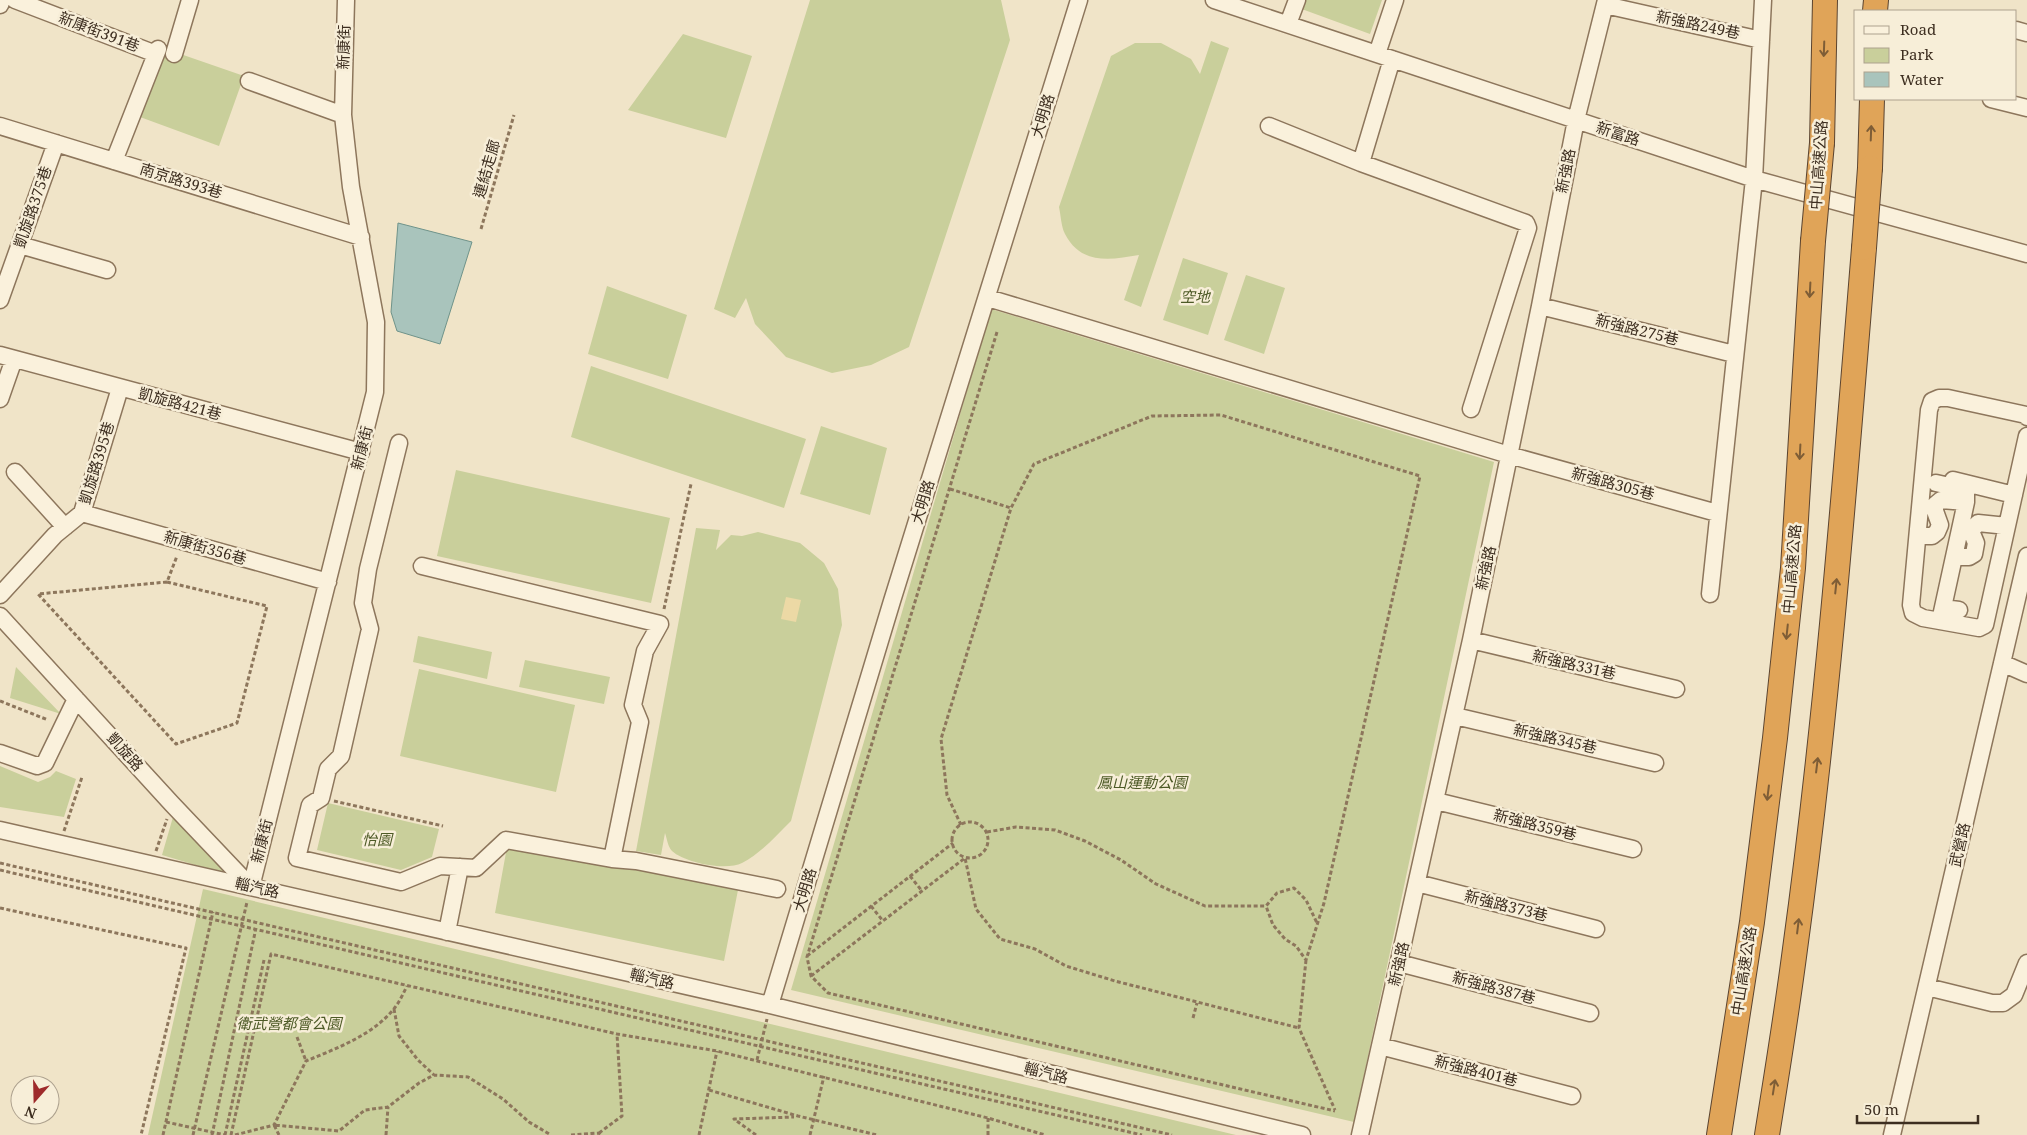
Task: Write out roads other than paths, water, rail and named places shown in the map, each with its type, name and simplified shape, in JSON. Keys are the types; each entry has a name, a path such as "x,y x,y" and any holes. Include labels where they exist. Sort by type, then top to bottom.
{"highway":[{"name":"中山高速公路","path":"1719,1135 1752,922 1775,738 1793,568 1813,241 1822,143 1826,0"},
{"path":"1767,1135 1796,949 1821,730 1837,568 1864,248 1870,168 1872,100"}],"street":[{"path":"0,5 2,0"},
{"name":"新康街391巷","path":"15,0 163,52"},
{"path":"114,161 163,52 190,0"},
{"name":"新康街","path":"251,887 376,392 376,330 362,237 351,187 343,115 346,0"},
{"name":"大明路","path":"770,1005 892,601 988,298 1078,0"},
{"name":"新富路","path":"1214,0 1754,179 2027,254"},
{"path":"1288,24 1296,0"},
{"path":"1361,163 1395,0"},
{"path":"1710,594 1754,179 1763,0"},
{"name":"新強路249巷","path":"1606,2 1761,40"},
{"name":"新強路","path":"1360,1135 1471,640 1540,306 1576,120 1606,2"},
{"path":"249,81 343,115"},
{"path":"1995,100 2027,108"},
{"name":"南京路393巷","path":"0,126 362,237"},
{"path":"1269,126 1361,163 1526,223 1528,228 1471,409"},
{"name":"凱旋路375巷","path":"0,300 56,143"},
{"path":"20,245 107,270"},
{"name":"新強路305巷","path":"988,298 1509,455 1718,513"},
{"name":"新強路275巷","path":"1540,306 1734,354"},
{"path":"0,399 7,357"},
{"name":"凱旋路421巷","path":"7,357 361,452"},
{"name":"凱旋路395巷","path":"0,595 65,527 82,513 120,388"},
{"path":"2027,417 2015,412 1948,398 1939,398 1932,401 1929,410 1930,478 1918,536 1911,606 1913,613 1923,618 1947,613 1978,628 1985,625 2027,436"},
{"path":"399,443 368,569 363,603 370,629 341,756 328,769 321,798 310,805 297,858 401,882 440,866 476,868 506,840 612,859 636,861 777,889"},
{"path":"15,472 65,527"},
{"path":"1930,478 2014,495"},
{"path":"1930,478 1958,488 1966,494 1954,557 1947,613"},
{"path":"1918,536 1932,536 1937,532 1940,525 1934,511 1935,505 1941,500 1966,502"},
{"name":"新康街356巷","path":"82,513 328,582"},
{"path":"1954,557 1974,554 1976,543 1971,531 1978,523 2003,524 2007,526"},
{"name":"武營路","path":"1892,1135 2027,556"},
{"path":"422,566 660,624 645,651 633,705 640,722 612,859"},
{"name":"凱旋路","path":"0,616 172,804 251,887"},
{"name":"新強路331巷","path":"1471,640 1676,689"},
{"path":"2002,663 2027,674"},
{"path":"0,753 37,766 45,763 76,698"},
{"name":"新強路345巷","path":"1454,716 1655,763"},
{"name":"新強路359巷","path":"1436,801 1634,849"},
{"name":"輜汽路","path":"0,830 770,1005 1302,1135"},
{"path":"447,932 460,867"},
{"name":"新強路373巷","path":"1417,883 1596,929"},
{"name":"新強路387巷","path":"1399,963 1590,1012"},
{"path":"1927,988 1992,1003 2004,1002 2014,995 2027,963"},
{"name":"新強路401巷","path":"1380,1046 1572,1096"}],"water":[{"path":"398,223 472,242 440,344 397,331 391,312"}],"park label":[{"name":"空地","path":"1195,297"},
{"name":"鳳山運動公園","path":"1142,783"},
{"name":"怡園","path":"377,840"},
{"name":"衛武營都會公園","path":"289,1024"}]}
